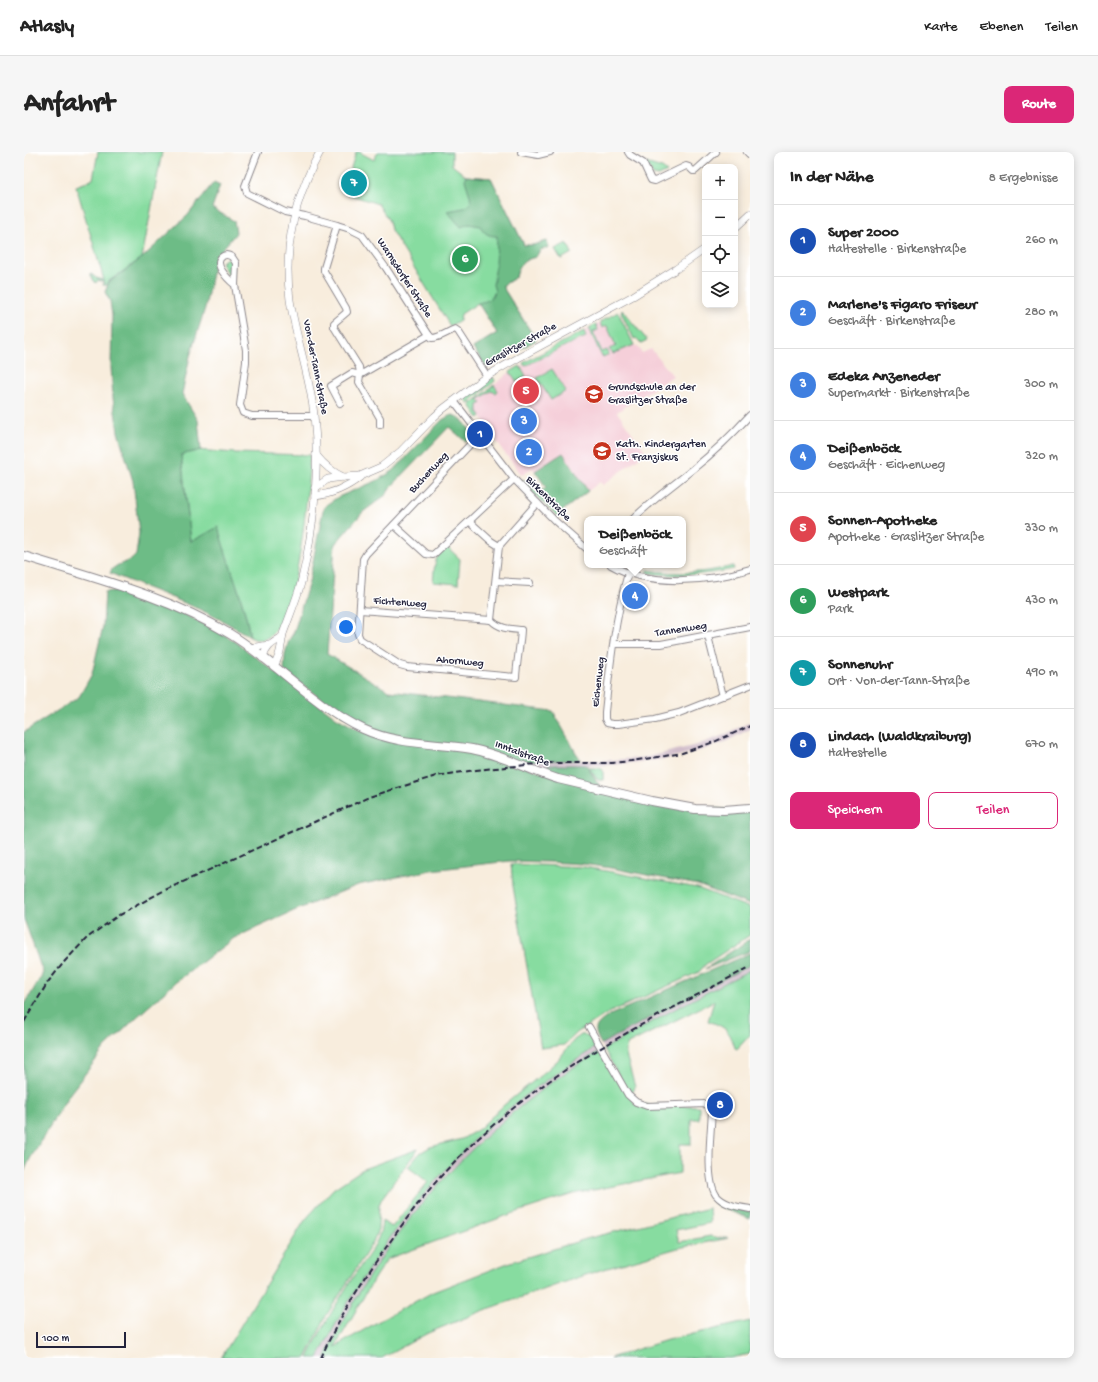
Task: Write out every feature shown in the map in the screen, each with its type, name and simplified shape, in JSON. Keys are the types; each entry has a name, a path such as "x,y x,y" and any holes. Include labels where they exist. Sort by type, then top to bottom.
{"main road":[{"name":"Inntalstraße","path":"24,556 110,582 179,608 206,620 231,635 263,658 339,716 381,736 412,742 473,750 503,758 541,774 558,779 683,807 715,810 750,808"}],"street":[{"name":"Warnsdorfer Straße","path":"258,152 245,186 245,191 285,212 338,225 357,232 365,238 429,335 432,338 436,338 454,329 458,331 487,376"},
{"name":"Von-der-Tann-Straße","path":"274,666 279,656 282,637 300,583 312,524 315,496 316,455 314,416 309,383 290,295 288,269 289,240 294,214 304,184 320,152"},
{"path":"521,152 538,154 550,152"},
{"path":"628,152 630,155 643,163 651,180 655,181 686,166 695,171 716,152"},
{"path":"747,152 750,155"},
{"path":"738,225 750,214"},
{"path":"338,225 324,271 347,312 336,320 334,326 359,367 359,382 380,418 380,424"},
{"name":"Graslitzer Straße","path":"315,488 328,479 360,476 391,460 434,417 487,376 632,296 702,251"},
{"path":"235,285 246,350 246,362 240,402 243,413 252,416 314,416"},
{"name":"Warnsdorfer Straße","path":"340,403 331,386 352,374 360,375 429,335"},
{"name":"Birkenstraße","path":"454,401 514,479 537,503 584,546"},
{"path":"636,516 708,457 750,415"},
{"name":"Buchenweg","path":"394,525 480,434"},
{"path":"316,455 328,468 344,477"},
{"name":"Graslitzer Straße","path":"315,496 337,491 350,485 360,476"},
{"name":"Birkenstraße","path":"469,520 514,479"},
{"path":"491,620 499,546 537,503"},
{"path":"394,525 426,554 430,555 433,555 469,520 491,541 499,546"},
{"name":"Fichtenweg","path":"394,525 363,558 360,610 491,620"},
{"path":"617,568 628,573 658,579 694,579 729,575 750,569"},
{"name":"Eichenweg","path":"628,573 617,614 605,712 605,719 609,724 628,723 667,717 750,685"},
{"path":"496,581 530,584"},
{"name":"Ahornweg","path":"360,610 359,637 400,665 407,667 516,677 517,657 520,651 521,630 497,626 491,620"},
{"name":"Tannenweg","path":"614,644 661,644 750,627"},
{"path":"708,636 723,696"},
{"path":"249,648 269,645 282,637"},
{"path":"263,658 269,645"},
{"path":"588,1027 628,1095 636,1102 647,1106 706,1104 710,1106 712,1111 710,1175 714,1190 717,1196 727,1204 750,1209"}],"shaded area":[{"path":"618,312 634,345 639,348 642,353 651,349 673,376 617,412 646,452 603,485 600,482 588,491 563,453 535,471 532,468 522,475 503,451 478,411 478,400 491,391 498,391 494,385 510,372 517,382 526,377 520,366 525,366 586,337 584,331"},
{"path":"750,722 750,729 725,742 699,751 665,759 612,765 530,766 522,763 544,761 612,760 648,757 697,745 724,735"},
{"path":"750,965 750,970 675,1009 604,1049 601,1044"},
{"path":"597,1046 600,1051 552,1082 514,1111 482,1139 446,1175 394,1240 366,1281 325,1358 318,1358 334,1325 390,1237 442,1172 479,1135 512,1107 550,1077"}],"green space":[{"path":"98,152 162,152 142,258 109,281 107,285 103,285 104,282 98,280 96,283 90,273 96,278 104,280 76,186 93,179"},
{"path":"356,152 359,152 374,160 378,152 452,152 452,165 466,176 491,178 524,245 516,277 502,286 536,340 487,368 473,348 497,333 478,303 461,314 460,320 450,326 391,230 389,221 378,204 348,194 343,186 346,177 349,174"},
{"path":"646,163 662,168 667,172 659,176 653,175"},
{"path":"466,176 491,178 524,245 533,245 547,241 549,247 540,250 536,257 522,263 516,277 502,286 536,340 487,368 473,348 497,333 478,303 488,300 495,291 493,285 496,265 497,236 487,234 480,226 469,224 461,227 447,211 464,208 472,202 465,180"},
{"path":"214,182 220,185 212,208 234,221 236,233 215,258 205,308 190,356 182,394 198,420 201,450 181,455 191,542 218,527 240,595 250,637 233,626 199,609 110,573 112,569 131,560 136,555 139,533 133,481 118,432 113,398 111,367 112,316 110,301 105,292 109,282 142,258 188,215"},
{"path":"567,243 572,253 561,259 555,249"},
{"path":"227,258 231,260 233,264 231,277 222,265 222,262"},
{"path":"622,310 647,340 641,343 636,338 634,339 621,312"},
{"path":"618,312 634,345 613,354 609,349 616,346 607,326 602,328 600,322"},
{"path":"596,324 598,330 593,332 602,352 607,350 609,354 603,357 589,328"},
{"path":"584,331 586,337 525,366 523,363"},
{"path":"520,366 526,377 517,382 510,372"},
{"path":"552,369 566,391 551,400 537,378"},
{"path":"493,377 495,381 468,403 465,399 467,396"},
{"path":"494,385 498,391 496,393 491,391 478,400 482,403 478,405 478,411 481,416 479,418 470,405"},
{"path":"452,415 464,422 472,433 471,437 466,442 449,427 389,489 387,494 363,512 335,544 327,654 389,691 553,711 580,760 522,762 426,741 382,734 341,714 284,671 285,654 289,640 294,632 309,582 323,510 326,505 338,497 376,481 393,471 442,420"},
{"path":"196,450 236,453 310,455 307,498 298,566 290,598 280,624 267,638 250,637 240,595 218,528 191,542 181,455"},
{"path":"563,453 588,491 560,513 539,493 546,487 535,471"},
{"path":"522,480 524,480 559,514 557,516 522,482"},
{"path":"446,546 460,559 458,584 433,582 437,559"},
{"path":"733,566 734,569 702,574 669,575 648,573 648,570 680,573 702,572"},
{"path":"121,590 178,611 230,638 337,718 361,731 468,751 652,803 750,811 750,905 698,885 611,868 583,864 548,862 510,861 431,870 358,885 296,910 234,938 176,982 105,1048 68,1096 30,1159 24,1172 24,1006 43,973 24,919 24,732 79,697 92,674 103,626 105,592"},
{"path":"548,765 586,765 600,786 549,773"},
{"path":"589,768 599,768 603,770 603,780 598,780"},
{"path":"511,864 584,867 697,888 750,908 750,935 706,964 699,972 608,1013 578,1032 564,1045 541,1048 513,886"},
{"path":"750,939 750,951 705,969"},
{"path":"750,953 750,965 601,1044 598,1039 596,1027 610,1015"},
{"path":"750,970 750,1035 737,1049 735,1048 731,1037 726,1030 719,1025 708,1021 714,1001 628,1044 625,1051 635,1087 633,1092 629,1094 604,1049 675,1009"},
{"path":"581,1035 587,1035 597,1046 542,1083 511,1107 453,1162 401,1223 378,1255 357,1288 318,1358 308,1358 335,1307 379,1237 382,1221 392,1227 428,1182 408,1167 420,1153 430,1147 462,1139 479,1129 504,1105 558,1060 574,1040"},
{"path":"600,1051 635,1104 699,1106 699,1119 691,1119 691,1144 680,1144 680,1173 573,1194 508,1215 387,1259 335,1347 433,1292 508,1263 586,1239 709,1208 710,1223 676,1230 679,1242 710,1236 729,1238 678,1248 597,1271 482,1311 428,1333 382,1358 325,1358 355,1300 385,1252 405,1225 450,1172 499,1125 525,1103 558,1078"},
{"path":"418,1149 382,1198 379,1205 378,1229 373,1242 326,1316 306,1358 221,1358 305,1220 333,1189 363,1169"},
{"path":"718,1203 750,1211 750,1219 715,1204"},
{"path":"750,1321 750,1354 731,1358 610,1358 667,1340"}],"railway":[{"path":"24,1022 48,982 65,961 87,938 119,915 163,891 369,797 436,776 476,770 546,763 612,763 682,753 714,742 750,726"},
{"path":"321,1358 339,1321 375,1263 398,1231 435,1183 482,1135 517,1105 576,1063 650,1020 750,967"}],"place":[{"name":"Sonnenuhr","path":"354,183"},
{"name":"Westpark","path":"465,259"},
{"name":"Sonnen-Apotheke","path":"526,391"},
{"name":"Grundschule an der Graslitzer Straße","path":"594,394"},
{"name":"Edeka Anzeneder","path":"524,421"},
{"name":"Super 2000","path":"480,434"},
{"name":"Kath. Kindergarten St. Franziskus","path":"602,451"},
{"name":"Marlene's Figaro Friseur","path":"529,452"},
{"name":"Deißenböck","path":"635,596"},
{"name":"Lindach (Waldkraiburg)","path":"720,1105"}]}
